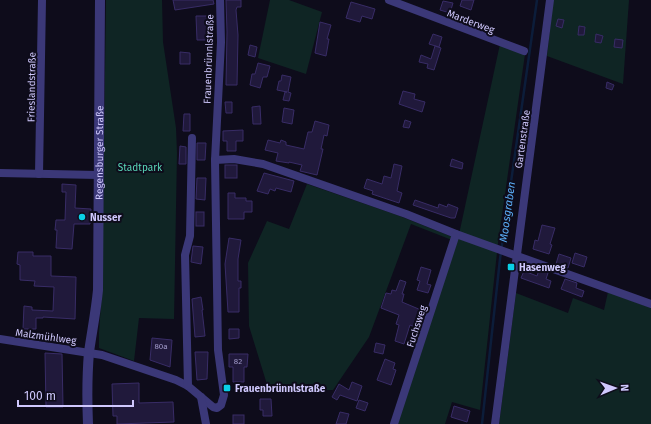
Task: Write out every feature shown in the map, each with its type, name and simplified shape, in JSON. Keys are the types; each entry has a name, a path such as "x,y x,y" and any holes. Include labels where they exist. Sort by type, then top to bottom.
{"street":[{"name":"Frieslandstraße","path":"39,174 42,0"},
{"name":"Regensburger Straße","path":"88,424 89,352 98,290 100,0"},
{"name":"Frauenbrünnlstraße","path":"89,352 176,380 188,386 213,407 217,408 221,405 224,395 218,350 215,160 221,42 220,0"},
{"name":"Marderweg","path":"389,0 524,52"},
{"name":"Gartenstraße","path":"495,424 550,0"},
{"path":"188,386 185,255 190,236 192,138"},
{"path":"215,160 234,159 263,164 406,214 456,234 651,304"},
{"path":"0,173 98,175"},
{"name":"Fuchsweg","path":"394,424 456,234"},
{"name":"Malzmühlweg","path":"0,340 89,352"},
{"path":"201,397 206,424"}],"green space":[{"name":"Stadtpark","path":"106,0 162,0 163,42 176,128 177,153 174,319 139,318 134,361 99,348 102,291"},
{"path":"270,0 289,0 322,12 306,74 258,58"},
{"path":"553,0 629,0 623,84 547,56"},
{"path":"500,44 525,54 498,243 480,410 452,402 445,424 396,424 457,242 411,224 369,337 333,390 269,391 249,326 248,263 267,221 289,229 307,184 397,215 458,239"},
{"path":"608,292 651,308 651,424 499,424 516,293 568,313 573,298 604,310"}],"building":[{"path":"173,0 213,0 214,4 175,10"},
{"path":"226,0 241,0 241,7 237,7 236,10 238,35 237,85 226,85"},
{"path":"462,0 474,0 471,10 460,6"},
{"path":"443,1 453,3 450,13 440,10"},
{"path":"351,2 375,9 372,19 362,16 360,22 346,18"},
{"path":"196,16 207,16 208,40 197,40"},
{"path":"558,19 564,20 562,28 556,26"},
{"path":"320,22 331,25 327,39 329,39 326,56 315,53"},
{"path":"579,26 585,27 584,35 578,35"},
{"path":"433,34 442,37 439,47 429,44"},
{"path":"596,34 603,36 601,43 595,42"},
{"path":"615,39 623,40 622,48 614,47"},
{"path":"250,45 257,47 255,57 248,55"},
{"path":"435,46 441,48 434,70 427,68 428,64 419,62 421,55 431,59"},
{"path":"180,52 190,53 190,64 180,64"},
{"path":"258,63 270,66 267,77 263,77 260,88 250,85 252,74 255,74"},
{"path":"282,75 291,77 288,92 291,93 289,101 283,100 285,92 287,92 277,90"},
{"path":"607,82 614,85 612,90 606,88"},
{"path":"403,91 415,94 414,99 425,102 422,112 399,104"},
{"path":"225,102 232,102 232,113 226,113"},
{"path":"260,106 261,124 253,124 252,107"},
{"path":"284,108 294,110 292,124 282,122"},
{"path":"184,114 190,114 190,131 183,131"},
{"path":"405,120 411,122 409,128 403,127"},
{"path":"315,121 329,125 327,136 324,135 321,149 323,149 317,175 300,171 302,165 276,161 278,153 265,150 268,140 280,143 281,140 286,142 286,145 304,149 308,132 312,132"},
{"path":"243,130 243,141 236,141 236,151 227,151 227,141 223,141 223,131"},
{"path":"197,143 206,143 205,160 197,160"},
{"path":"180,146 186,147 186,164 179,164"},
{"path":"452,159 463,163 462,169 450,166"},
{"path":"394,164 402,166 397,191 402,193 399,203 372,194 373,191 364,188 367,179 382,184 384,176 391,178"},
{"path":"225,165 237,165 237,178 225,178"},
{"path":"264,173 294,181 291,192 276,188 275,191 270,189 268,194 257,191"},
{"path":"197,178 206,178 205,200 196,199"},
{"path":"62,184 76,185 75,208 91,209 90,224 74,224 72,249 56,248 56,220 65,220 66,192 62,192"},
{"path":"228,193 235,193 235,198 246,198 246,201 252,201 252,212 244,212 244,219 228,219"},
{"path":"415,200 438,208 439,204 447,207 448,204 458,208 455,218 413,205"},
{"path":"196,212 204,212 204,226 196,226"},
{"path":"542,225 555,228 550,244 552,245 549,254 533,249 535,240 538,241"},
{"path":"229,238 241,240 238,259 238,281 241,281 241,288 239,288 239,312 228,312 225,264"},
{"path":"193,246 203,247 201,264 191,262"},
{"path":"18,252 33,252 33,256 51,256 51,276 76,277 75,319 36,318 36,329 23,329 24,306 32,307 32,310 53,311 54,287 34,286 35,281 20,280 20,265 17,264"},
{"path":"575,253 587,257 584,267 572,263"},
{"path":"559,254 571,258 568,268 556,264"},
{"path":"421,267 431,270 427,284 431,285 428,293 417,290 420,281 417,280"},
{"path":"539,270 548,273 546,279 551,281 549,288 521,278 524,271 537,276"},
{"path":"565,279 577,283 576,288 584,291 582,297 561,289"},
{"path":"400,280 406,282 402,294 404,294 402,302 421,310 415,327 410,325 404,344 395,341 399,325 396,324 399,315 381,308 386,293 391,294 392,290 396,291"},
{"path":"201,297 205,336 195,337 192,299"},
{"path":"229,329 239,329 239,338 229,339"},
{"path":"152,338 172,340 170,367 150,360"},
{"path":"376,343 385,345 383,354 374,352"},
{"path":"195,352 208,352 207,379 197,380"},
{"path":"45,353 62,354 63,407 46,407"},
{"path":"229,354 248,354 247,367 244,367 244,382 233,382 233,367 229,367"},
{"path":"385,359 395,363 393,369 396,370 391,385 377,380"},
{"path":"352,382 362,386 357,401 340,395 337,400 332,397 339,384 349,390"},
{"path":"139,383 139,403 173,402 174,422 117,424 117,416 113,416 112,384"},
{"path":"260,399 271,399 272,416 263,416 263,410 260,410"},
{"path":"359,400 368,403 365,411 356,408"},
{"path":"454,406 470,411 467,422 451,417"},
{"path":"340,412 349,414 346,424 336,424"},
{"path":"233,415 244,415 244,424 233,424"}],"waterway":[{"name":"Moosgraben","path":"482,424 500,259 537,0"}],"place":[{"name":"Nusser","path":"82,217"},
{"name":"Hasenweg","path":"511,267"},
{"name":"Frauenbrünnlstraße","path":"227,388"}]}
